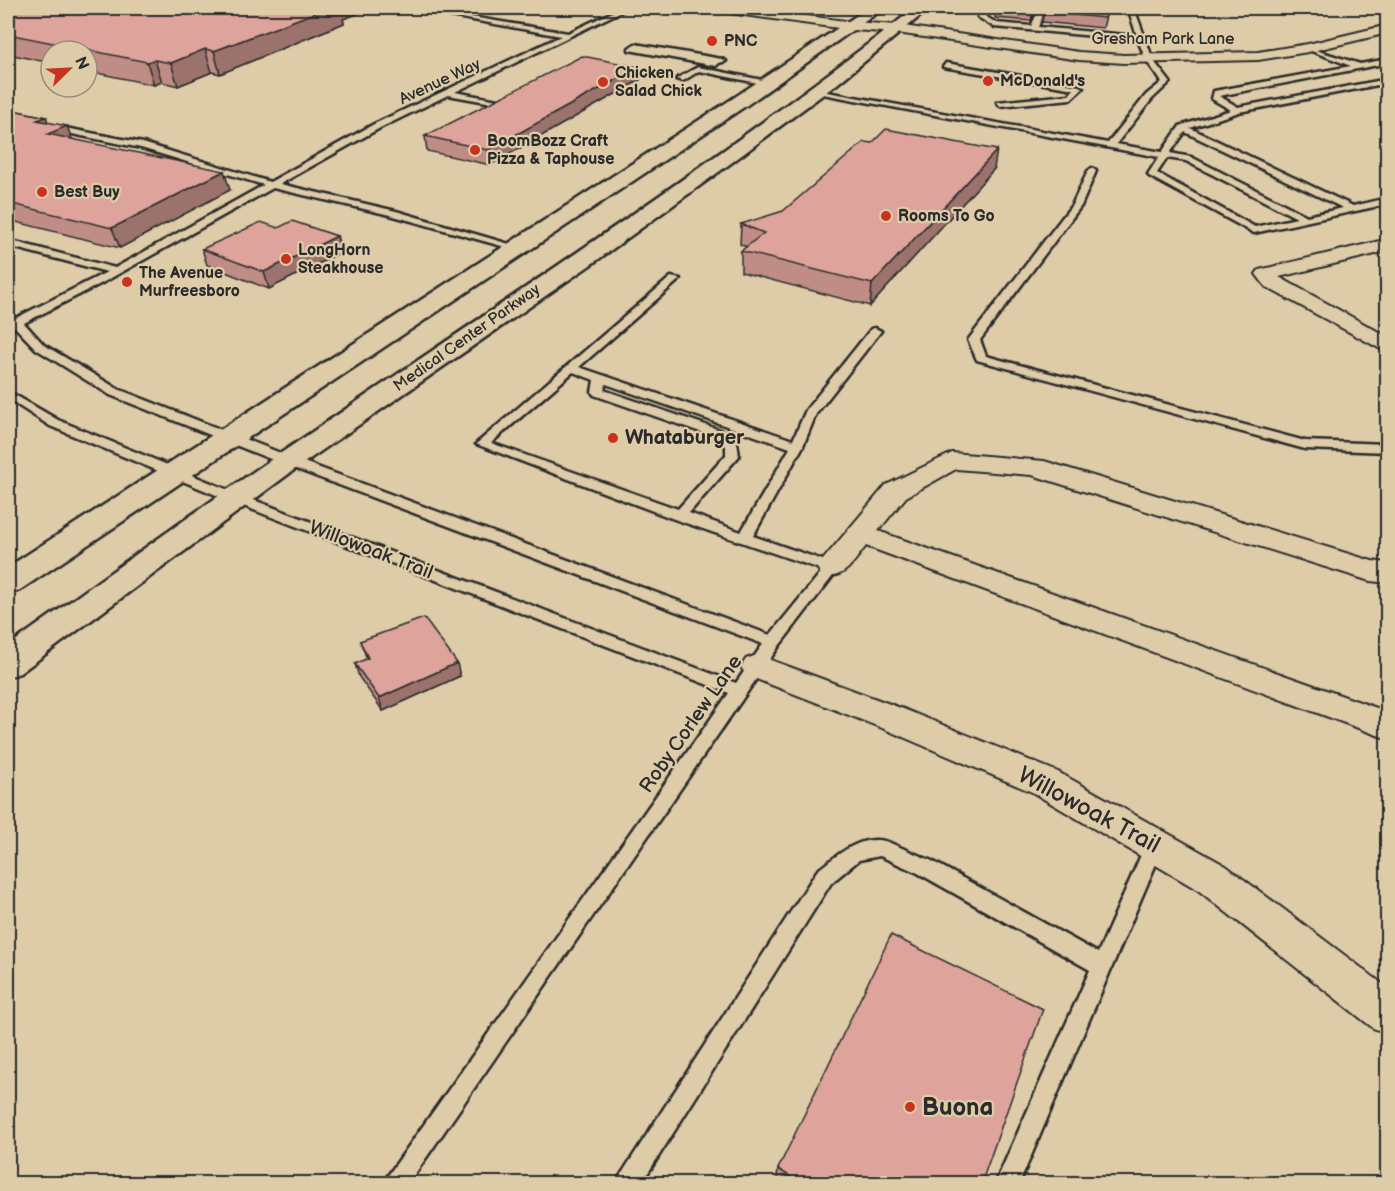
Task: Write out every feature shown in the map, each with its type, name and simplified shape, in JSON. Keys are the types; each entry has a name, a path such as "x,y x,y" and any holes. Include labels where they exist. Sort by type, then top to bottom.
{"main road":[{"path":"8,582 226,436 767,83 877,8"},
{"name":"Medical Center Parkway","path":"8,664 238,500 288,461 588,256 816,92 923,8"}],"street":[{"name":"Gresham Park Lane","path":"722,8 853,26 897,29 1089,57 1150,60 1258,56 1308,48 1388,29"},
{"path":"1388,245 1266,274 1273,284 1388,346"},
{"path":"832,568 896,491 952,461 1035,467 1370,571 1388,573"},
{"path":"860,534 1388,726"},
{"name":"Willowoak Trail","path":"757,667 894,719 1045,782 1212,878 1388,1014"}],"lane":[{"path":"409,8 569,35"},
{"name":"Avenue Way","path":"12,324 116,271 377,126 625,8"},
{"path":"1110,146 1149,97 1166,82 1150,60 1131,8"},
{"path":"989,11 981,17 994,24 1141,38"},
{"path":"1034,28 1038,12"},
{"path":"1022,19 1038,12"},
{"path":"642,43 725,60 631,49 642,43"},
{"path":"1308,48 1388,76"},
{"path":"680,79 698,69 725,60"},
{"path":"1237,110 1215,97 1217,93 1388,61"},
{"path":"946,65 1079,88 1060,106 1018,102 1000,104"},
{"path":"698,69 767,83"},
{"path":"1388,81 1237,110 1183,128 1152,174 1254,230 1388,201"},
{"path":"816,92 1188,159 1306,219"},
{"path":"449,93 500,103"},
{"path":"8,118 142,146 269,184 393,213 513,248"},
{"path":"1183,128 1352,209"},
{"path":"1092,171 1076,206 974,340 981,358 1305,445 1388,448"},
{"path":"8,243 116,271"},
{"path":"675,279 482,444 832,568"},
{"path":"12,324 40,347 114,392 288,461 757,667"},
{"path":"745,538 797,446 810,413 874,331"},
{"path":"571,368 797,446"},
{"path":"601,377 598,392 716,433 732,445 733,456 680,516"},
{"name":"Willowoak Trail","path":"8,394 54,423 238,500 757,667"},
{"name":"Roby Corlew Lane","path":"394,1184 757,667 832,568"},
{"path":"1007,1184 1155,844"},
{"path":"627,1184 824,877 854,853 881,849 925,867 1102,966"}],"building":[{"path":"8,8 327,8 214,51 205,49 171,63 155,60 147,62 99,52 99,39 39,40 8,34"},
{"path":"997,8 1035,8 1033,11"},
{"path":"1046,8 1108,8 1105,18 1044,12"},
{"path":"582,56 639,67 488,150 425,136"},
{"path":"8,109 46,117 37,120 67,126 48,134 224,171 112,228 8,203"},
{"path":"886,129 997,150 872,284 741,251 764,233 741,224 783,211 864,142 872,143"},
{"path":"292,221 337,236 264,272 202,249 261,222 278,228"},
{"path":"424,618 457,663 379,698 355,664 368,658 360,641"},
{"name":"Buona","path":"891,935 1043,1009 981,1184 931,1184 926,1181 925,1184 802,1184 778,1169"}],"place":[{"name":"PNC","path":"712,41"},
{"name":"McDonald's","path":"988,81"},
{"name":"Chicken Salad Chick","path":"603,82"},
{"name":"BoomBozz Craft Pizza & Taphouse","path":"475,150"},
{"name":"Best Buy","path":"42,192"},
{"name":"Rooms To Go","path":"886,216"},
{"name":"LongHorn Steakhouse","path":"286,259"},
{"name":"The Avenue Murfreesboro","path":"127,282"},
{"name":"Whataburger","path":"613,438"},
{"name":"Buona","path":"910,1107"}]}
